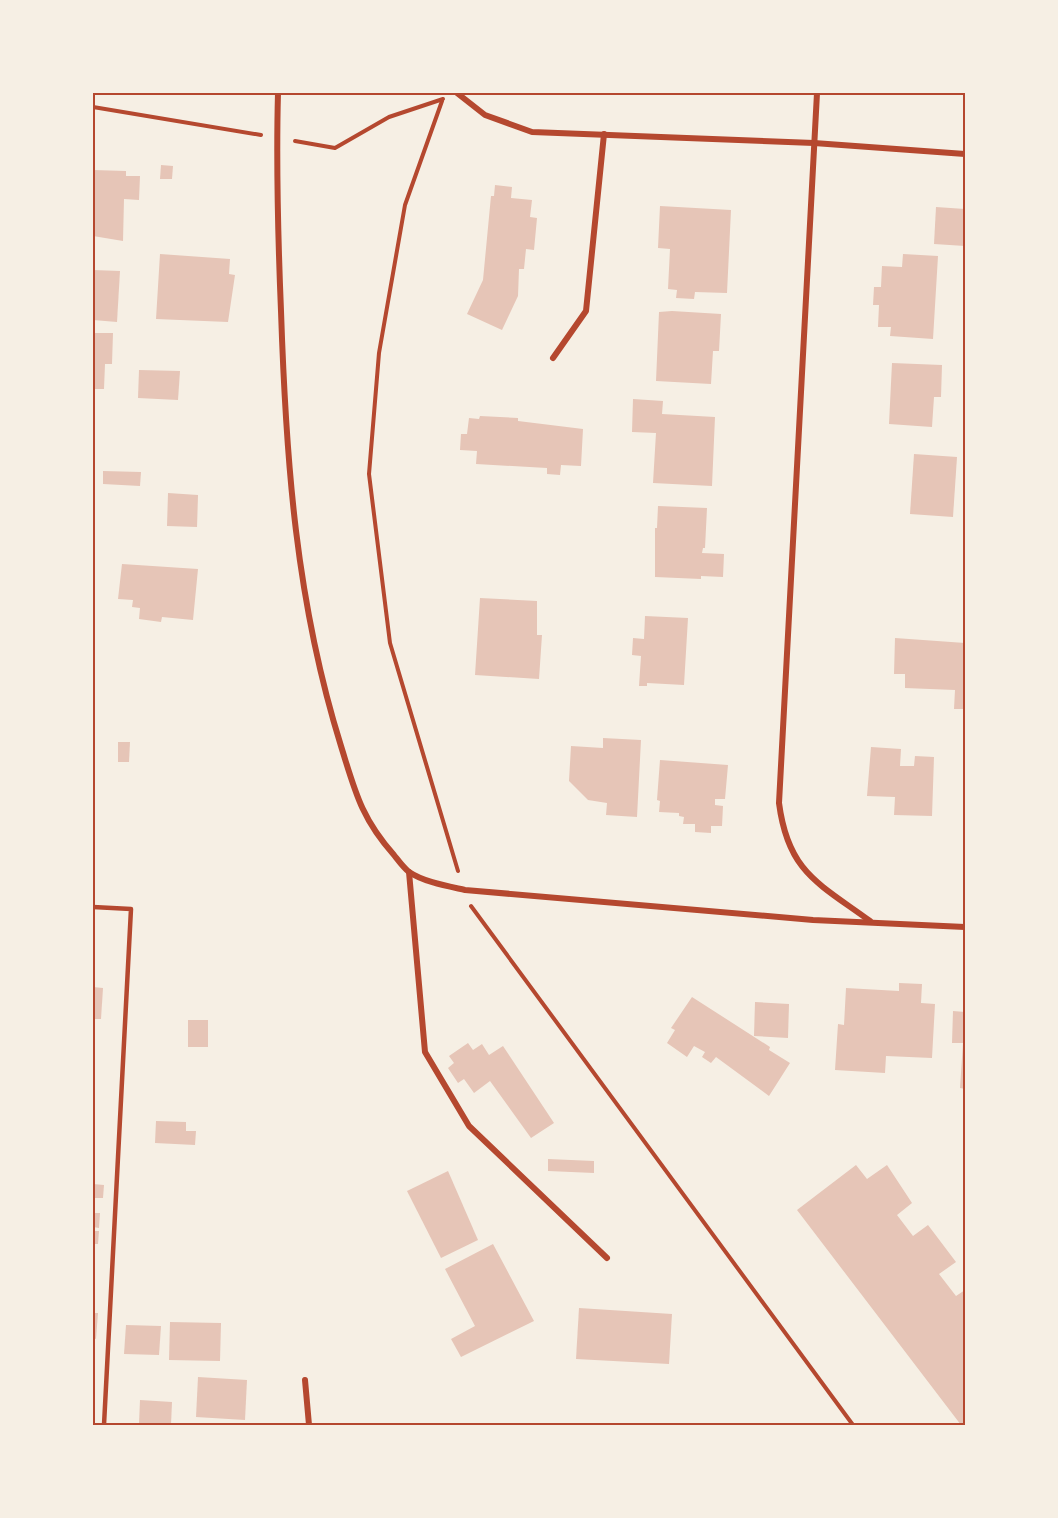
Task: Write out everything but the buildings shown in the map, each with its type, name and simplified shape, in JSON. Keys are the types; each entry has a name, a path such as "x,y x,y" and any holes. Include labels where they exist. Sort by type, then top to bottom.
{"street":[{"path":"278,93 276,161 285,436 309,620 328,705 360,808 374,832 409,872 437,883 465,890 813,920 965,927"},
{"path":"457,93 485,115 532,132 814,143 965,154"},
{"path":"817,93 779,803 787,842 795,859 816,881 871,921"},
{"path":"553,358 586,311 604,135"},
{"path":"409,872 425,1052 469,1126 607,1258"},
{"path":"304,1380 309,1425"}],"lane":[{"path":"93,907 131,909 104,1425"}],"path":[{"path":"444,96 405,204 379,353 369,474 390,643 458,868"},
{"path":"470,906 853,1425"}]}
